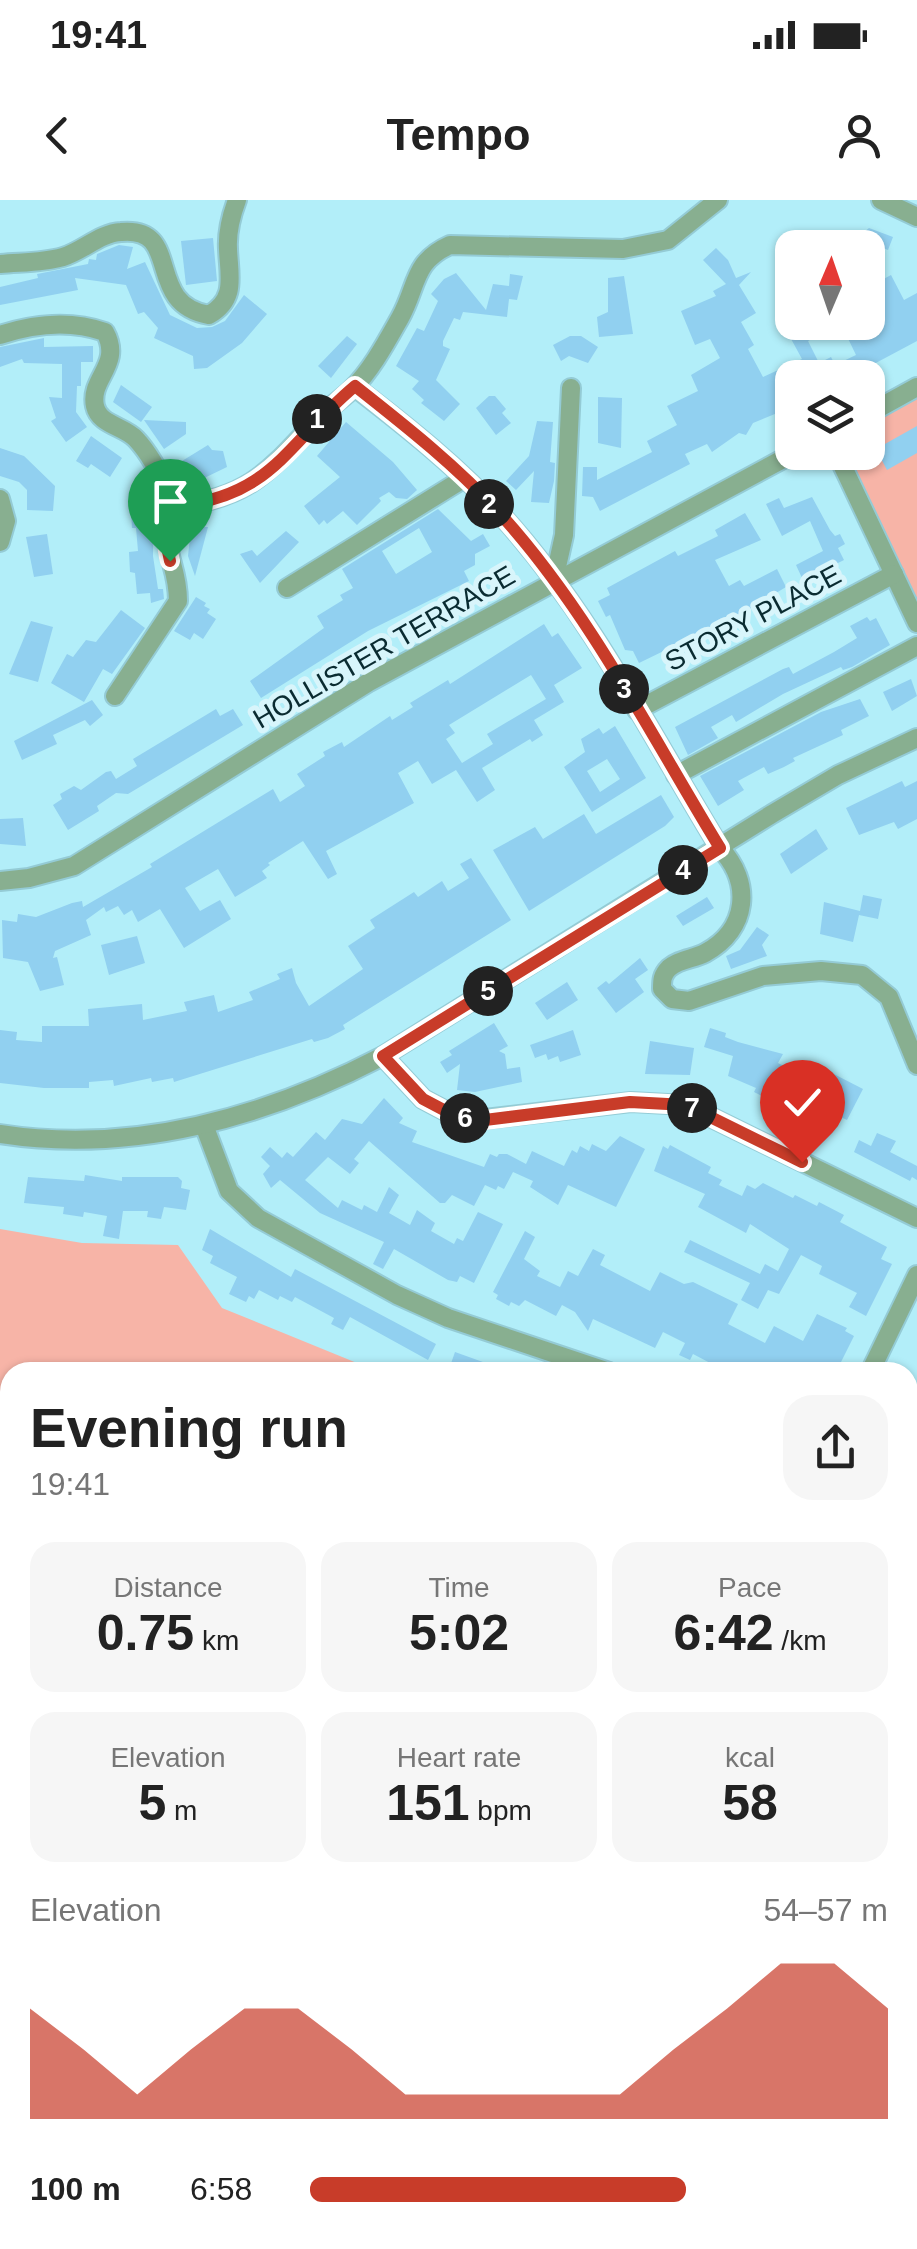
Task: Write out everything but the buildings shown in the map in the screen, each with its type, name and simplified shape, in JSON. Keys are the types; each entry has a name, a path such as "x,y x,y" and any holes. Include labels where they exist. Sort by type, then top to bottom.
{"street":[{"path":"0,264 64,257 122,231 138,234 154,243 163,258 173,298 182,307 209,314 220,308 228,296 232,280 227,246 230,218 238,200"},
{"path":"178,506 210,503 240,492 268,475 320,415 355,386 402,315 414,280 429,254 450,245 623,249 668,240 718,200"},
{"path":"881,200 917,216"},
{"path":"0,336 28,325 90,327 105,332 111,343 111,358 95,394 94,408 104,421 138,440 178,506"},
{"path":"355,386 419,436 502,516 554,580 720,848 734,862 744,894 736,922 726,938 704,954 673,964 663,976 662,989 672,998 689,1001 763,976 821,970 862,975 889,997 917,1066"},
{"path":"885,405 917,387"},
{"path":"554,580 564,535 571,388"},
{"name":"HOLLISTER TERRACE","path":"0,881 74,866 369,682 775,463"},
{"path":"845,470 917,623"},
{"path":"286,588 463,478"},
{"path":"0,499 6,521 0,542"},
{"path":"115,696 178,601 178,583 166,544 168,526 178,506"},
{"name":"STORY PLACE","path":"637,710 894,574"},
{"path":"676,775 917,646"},
{"path":"0,1134 106,1139 204,1125 328,1084 383,1056 838,775 917,738"},
{"path":"383,1056 423,1099 459,1118 485,1120 630,1102 686,1105 917,1218"},
{"path":"204,1125 230,1191 258,1218 397,1295 448,1318 578,1362"},
{"path":"875,1362 917,1275"}],"shaded area":[{"path":"917,387 917,623 844,470 885,470 885,405"},
{"path":"0,1229 82,1243 178,1245 222,1308 354,1362 0,1362"}],"route":[{"path":"170,561 166,544 168,526 178,506 210,503 240,492 268,475 320,415 355,386 419,436 502,516 554,580 720,848 383,1056 423,1099 459,1118 485,1120 630,1102 686,1105 802,1162"}]}
